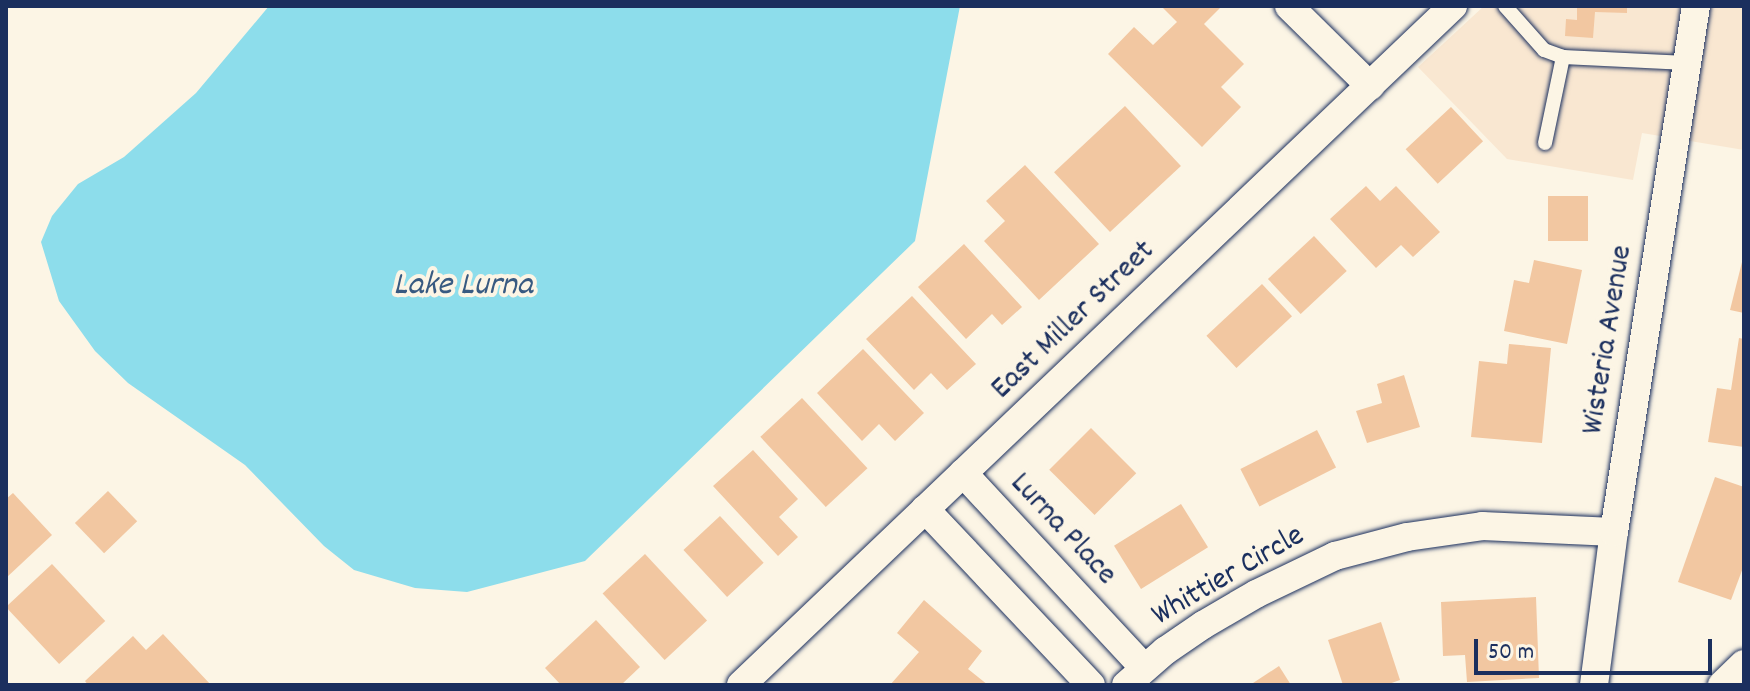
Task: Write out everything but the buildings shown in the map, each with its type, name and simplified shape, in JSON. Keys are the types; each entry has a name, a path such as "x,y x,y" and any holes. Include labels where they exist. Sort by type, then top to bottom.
{"street":[{"path":"1289,6 1370,86"},
{"name":"Wisteria Avenue","path":"1594,685 1614,532 1696,6"},
{"name":"East Miller Street","path":"741,685 1451,7"},
{"name":"Lurna Place","path":"963,473 1135,676"},
{"path":"925,509 1091,685"},
{"name":"Whittier Circle","path":"1135,676 1242,602 1335,556 1407,537 1482,526 1614,532"},
{"path":"1722,685 1744,664"}],"lane":[{"path":"1505,6 1544,50 1563,57 1687,63"},
{"path":"1545,143 1563,57"}],"shaded area":[{"path":"1484,6 1744,6 1744,150 1642,133 1633,180 1507,159 1418,67"}],"water":[{"name":"Lake Lurna","path":"269,6 960,6 915,241 585,561 467,592 415,588 354,570 324,546 245,465 128,383 95,351 59,301 41,242 52,216 78,184 124,157 196,93"}]}
